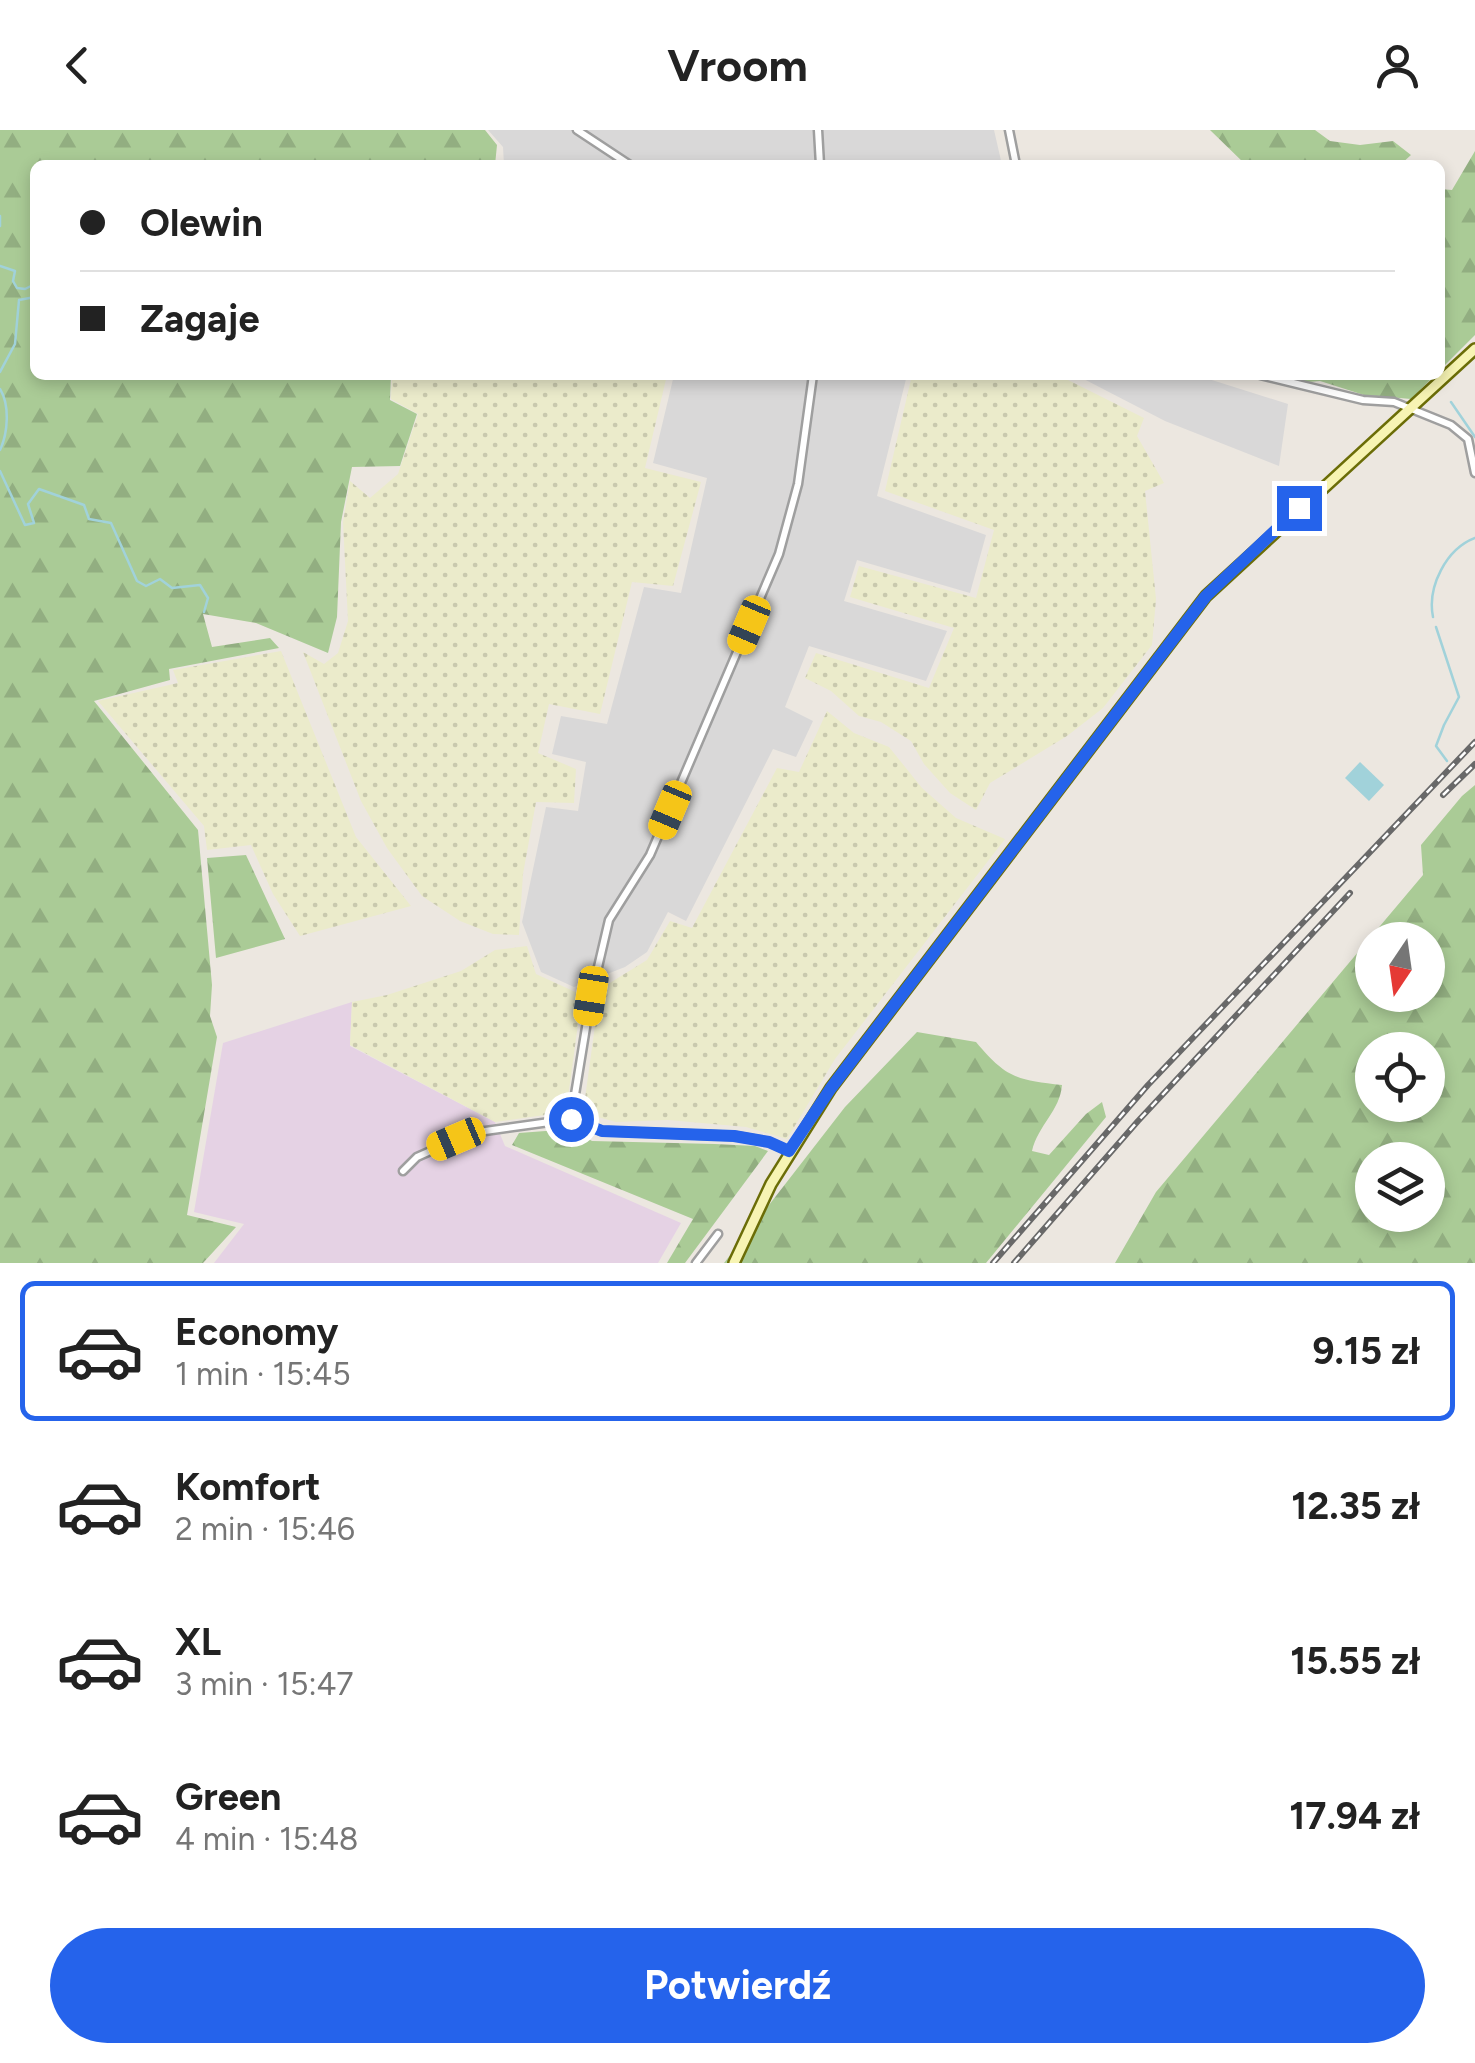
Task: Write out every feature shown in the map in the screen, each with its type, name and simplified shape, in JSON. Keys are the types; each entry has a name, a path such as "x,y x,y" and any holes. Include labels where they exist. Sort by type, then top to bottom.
{"main road":[{"path":"1445,376 1475,348"},
{"path":"734,1263 789,1151 842,1074 1206,596 1441,380"}],"street":[{"path":"577,130 622,160"},
{"path":"818,130 820,160"},
{"path":"1009,130 1015,160"},
{"path":"571,1119 591,996 610,920 650,856 779,554 798,484 812,380"},
{"path":"1280,380 1362,400 1394,402 1462,432 1468,439 1475,473"},
{"path":"403,1172 417,1157 472,1134 571,1119 602,1131 734,1136 769,1142 789,1151"},
{"path":"696,1263 718,1234"}],"shaded area":[{"path":"488,130 994,130 1001,160 504,160 503,147"},
{"path":"673,380 906,380 877,496 986,535 970,593 857,560 844,601 947,631 926,681 809,646 785,707 813,721 796,757 773,749 686,921 668,912 647,952 625,967 574,987 541,972 522,922 546,807 578,811 586,762 552,754 561,716 607,724 644,587 681,593 707,478 653,463"},
{"path":"1086,380 1212,380 1288,404 1279,466 1165,421"},
{"path":"352,1002 350,1046 495,1122 505,1146 681,1223 658,1263 214,1263 244,1224 194,1212 223,1043"}],"green space":[{"path":"0,130 485,130 497,145 496,160 30,160 30,380 391,380 390,400 417,414 400,466 352,467 341,522 337,617 328,653 256,623 203,614 212,647 270,638 279,648 169,669 170,680 94,701 198,830 212,985 210,1016 217,1037 187,1215 236,1227 203,1263 0,1263"},
{"path":"1210,130 1315,130 1330,141 1360,145 1393,141 1411,155 1406,160 1241,160"},
{"path":"1475,151 1475,335 1445,365 1445,189 1452,190"},
{"path":"392,380 666,380 645,468 701,482 673,586 632,582 600,714 549,704 538,753 576,769 574,803 536,802 523,874 519,935 493,934 460,921 422,896 387,848 361,801 303,652 324,664 338,653 348,621 343,522 350,481 370,498 398,474 418,414 391,399"},
{"path":"911,380 1068,380 1144,418 1137,436 1164,483 1145,491 1156,599 1152,645 1103,708 1067,736 990,783 976,810 950,793 924,764 911,741 881,722 859,716 831,691 805,678 816,653 929,688 954,628 850,597 859,566 976,598 994,530 885,491"},
{"path":"1300,380 1430,380 1411,399 1364,395 1320,381"},
{"path":"281,651 356,837 411,906 300,936 273,894 251,845 207,850 204,826 98,701 178,683 173,670"},
{"path":"827,711 854,733 889,747 922,788 956,818 1005,839 835,1059 787,1139 746,1127 668,1120 616,1122 583,1113 600,989 647,960 670,921 692,928 777,768 799,772"},
{"path":"1475,785 1475,1263 1115,1263 1156,1192 1355,956 1355,1012 1445,1012 1445,922 1383,922 1423,875 1421,845"},
{"path":"246,855 285,939 216,958 207,858"},
{"path":"527,946 536,974 582,995 566,1112 495,1122 350,1045 352,1002 461,971 495,950"},
{"path":"917,1032 976,1042 1013,1075 1062,1085 1032,1151 1049,1155 1102,1102 1106,1117 986,1263 724,1263 845,1107"},
{"path":"572,1129 592,1141 755,1146 768,1151 685,1263 667,1263 693,1219 512,1145 519,1133"}],"water":[{"path":"1360,762 1384,785 1369,801 1345,778"}],"waterway":[{"path":"0,216 0,226"},
{"path":"0,266 15,271 13,281 17,288 30,286"},
{"path":"0,372 15,344 19,300 30,298"},
{"path":"0,389 7,419 0,450"},
{"path":"1451,402 1475,437"},
{"path":"0,471 25,525 34,523 28,504 39,489 84,505 89,519 111,523 137,581 146,586 160,579 172,588 200,585 208,598 204,612"},
{"path":"1433,617 1433,594 1441,570 1455,551 1475,538"},
{"path":"1436,627 1459,697 1436,746 1447,761"}],"railway":[{"path":"993,1263 1148,1085 1475,742"},
{"path":"1443,795 1475,764"},
{"path":"1014,1263 1138,1121 1350,893"}],"route":[{"path":"571,1119 602,1131 752,1138 789,1151 831,1088 1206,596 1299,508"}]}
